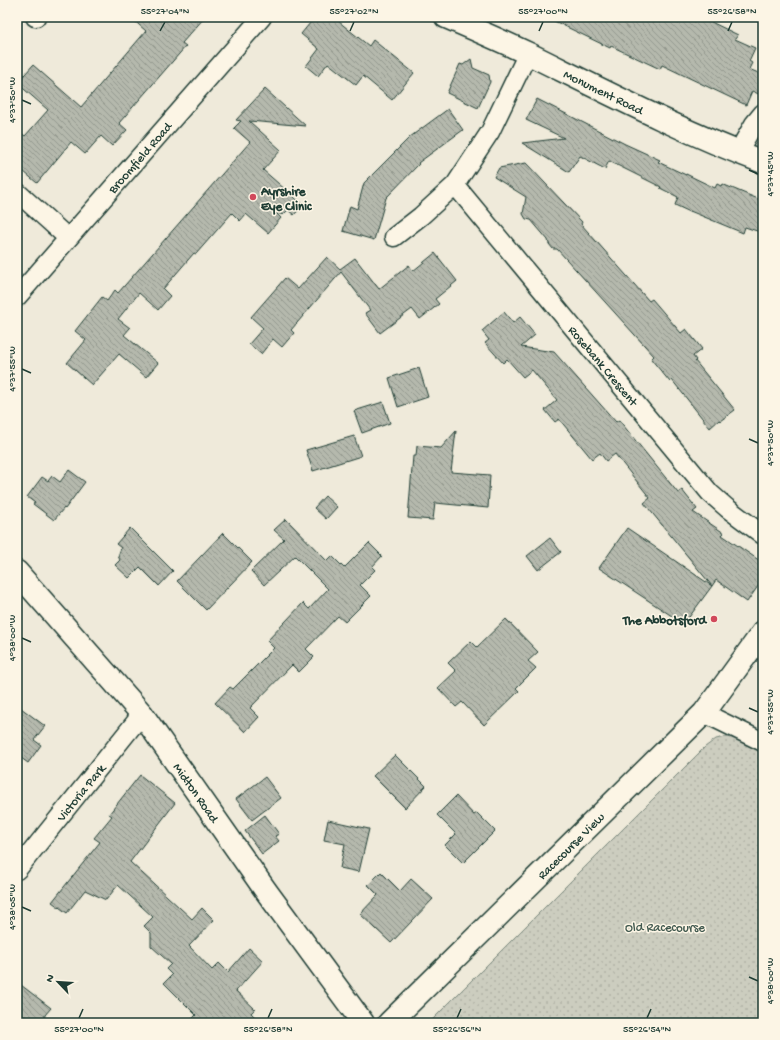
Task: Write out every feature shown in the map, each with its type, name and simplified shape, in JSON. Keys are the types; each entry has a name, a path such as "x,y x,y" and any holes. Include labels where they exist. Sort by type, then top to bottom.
{"street":[{"name":"Broomfield Road","path":"17,297 262,17"},
{"name":"Monument Road","path":"446,17 528,53 648,112 763,162"},
{"path":"394,236 421,216 455,185 490,132 528,53"},
{"path":"738,152 754,124 763,113"},
{"name":"Rosebank Crescent","path":"455,185 710,493 763,535"},
{"path":"17,192 68,238"},
{"name":"Midton Road","path":"17,572 142,714 266,891 363,1023"},
{"name":"Racecourse View","path":"389,1023 704,713 763,632"},
{"path":"704,713 763,742"},
{"name":"Victoria Park","path":"17,870 142,714"}],"green space":[{"name":"Old Racecourse","path":"725,737 737,738 763,749 763,1023 429,1023 705,747 716,739"}],"building":[{"path":"130,17 205,17 182,43 186,46 119,123 127,130 112,146 101,136 85,154 71,142 37,183 17,166 17,130 25,136 48,110 17,83 33,65 81,107 146,31"},
{"path":"315,17 333,17 369,46 373,40 414,73 392,100 363,76 356,85 328,63 318,76 306,66 319,49 301,34"},
{"path":"546,17 701,17 738,35 735,39 755,48 749,61 752,63 749,69 763,75 763,96 752,91 746,105 662,65 660,69 611,46 610,48"},
{"path":"471,59 473,68 489,75 490,82 478,108 447,93 460,64 463,65"},
{"path":"265,89 306,126 249,121 281,150 263,170 303,205 294,215 288,210 283,215 275,212 281,218 268,233 246,214 240,221 232,213 196,254 194,253 163,289 170,296 158,310 139,293 118,319 130,328 124,335 158,363 146,377 119,354 92,385 67,363 86,340 75,331 102,297 107,301 115,290 118,293 250,142 234,128 241,121 236,120"},
{"path":"537,99 625,144 660,160 658,162 686,175 715,188 717,184 721,186 722,184 763,201 763,233 745,227 743,233 675,205 678,197 609,161 605,169 580,156 569,172 522,143 564,138 526,120"},
{"path":"448,109 463,130 418,163 419,164 386,198 374,240 343,231 350,206 357,209 364,183 410,137"},
{"path":"526,163 582,222 581,224 649,301 652,299 681,333 686,329 702,349 693,356 696,360 695,361 735,410 720,421 719,420 710,428 672,380 670,382 651,359 654,356 557,249 553,249 548,240 531,220 526,219 523,214 526,197 494,177 499,168"},
{"path":"435,253 457,281 435,299 439,304 420,319 412,309 380,333 365,313 370,310 341,272 291,330 294,333 282,347 273,339 261,354 249,344 263,328 251,317 285,278 298,289 327,257 340,269 355,258 379,289 409,265 413,271"},
{"path":"504,312 513,323 520,317 535,335 521,347 554,352 616,422 619,420 678,493 682,490 697,509 693,512 724,533 722,535 763,563 763,579 747,602 716,580 712,586 644,503 650,498 615,454 606,461 600,453 592,459 559,419 555,422 545,410 557,400 532,370 523,377 507,359 503,363 485,343 489,340 482,331"},
{"path":"419,368 428,397 398,407 389,378"},
{"path":"383,402 390,423 362,433 354,411"},
{"path":"456,431 451,472 490,475 488,508 435,503 433,520 408,518 413,456 416,456 417,446 441,448"},
{"path":"354,436 361,456 313,471 306,450"},
{"path":"69,470 85,482 65,509 64,508 54,520 33,504 35,503 27,497 42,477 48,481 52,476 60,482"},
{"path":"325,496 337,507 326,519 314,508"},
{"path":"286,519 327,561 332,556 344,568 369,543 382,556 372,567 375,570 360,585 371,596 345,622 338,616 306,649 314,657 299,672 292,665 250,708 259,717 245,732 215,703 230,687 233,689 274,648 267,641 303,603 309,609 328,589 295,556 264,585 251,571 284,539 274,530"},
{"path":"130,528 173,571 159,586 140,567 129,578 115,565 120,560 118,556 121,548 116,544"},
{"path":"627,528 712,586 684,624 599,568"},
{"path":"223,533 252,562 206,610 177,581"},
{"path":"550,538 561,552 538,570 527,556"},
{"path":"506,619 538,652 528,661 536,668 516,688 519,691 484,725 462,702 456,707 438,688 456,671 448,663 471,641 477,647"},
{"path":"17,705 45,726 34,740 41,745 28,763 17,755"},
{"path":"395,755 426,786 405,808 373,776"},
{"path":"140,775 175,803 130,862 192,919 202,908 214,920 189,946 212,970 219,963 228,972 249,948 263,961 236,991 255,1009 251,1013 261,1023 188,1023 196,1015 164,983 172,975 166,969 171,964 151,946 151,933 144,926 153,917 118,885 106,900 85,890 67,913 52,902 100,842 94,838 112,816 109,814"},
{"path":"265,777 281,798 252,820 236,799"},
{"path":"456,796 474,815 477,813 495,831 463,863 445,845 456,834 437,815"},
{"path":"265,815 279,834 275,836 279,841 262,854 245,831"},
{"path":"328,820 369,829 359,872 340,868 345,844 324,840"},
{"path":"381,872 400,891 411,879 433,899 391,943 360,914 378,895 368,885"},
{"path":"17,982 51,1008 45,1015 44,1023 17,1023"}],"place":[{"name":"Ayrshire Eye Clinic","path":"253,197"},
{"name":"The Abbotsford","path":"714,619"}]}
